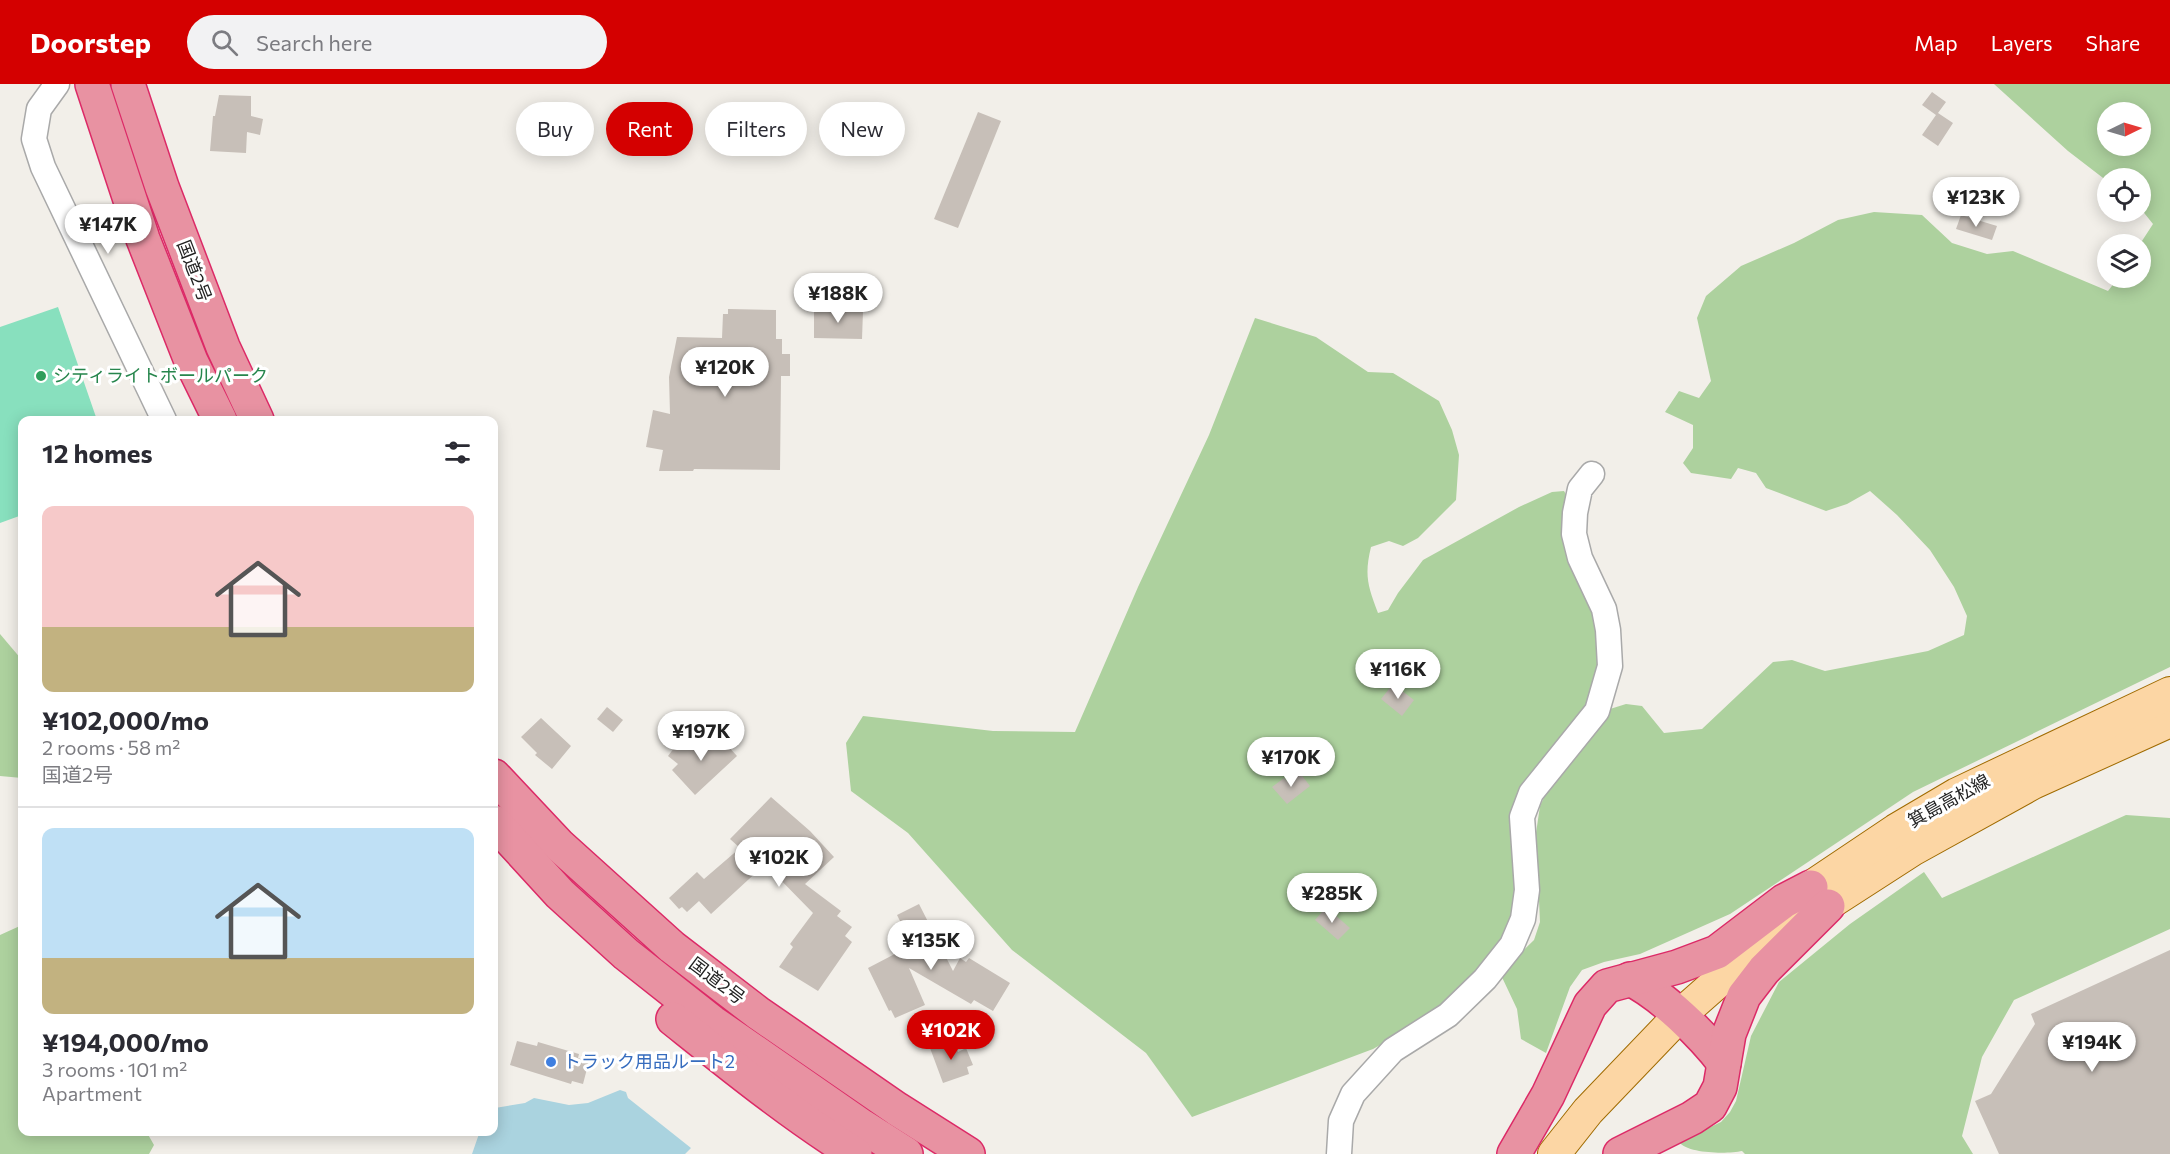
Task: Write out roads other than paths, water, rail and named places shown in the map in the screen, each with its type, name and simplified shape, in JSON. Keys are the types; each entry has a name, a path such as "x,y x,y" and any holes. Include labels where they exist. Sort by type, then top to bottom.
{"highway":[{"name":"国道2号","path":"92,84 143,239 191,360 218,416"},
{"name":"国道2号","path":"128,84 162,187 223,346 255,416"},
{"name":"国道2号","path":"498,780 559,846 672,947 758,1012 897,1109 968,1154"},
{"name":"国道2号","path":"498,826 560,894 626,954 712,1022 906,1154"},
{"path":"560,894 593,944 634,988 741,1073 825,1136 855,1154"},
{"path":"1514,1154 1548,1095 1590,1005 1607,986 1677,967 1717,952 1784,901 1820,897"},
{"path":"1620,1154 1692,1118 1710,1106 1720,1087 1729,1034 1744,996 1820,897"},
{"path":"1630,979 1644,986 1679,1016 1724,1063"}],"main road":[{"name":"箕島高松線","path":"1554,1154 1588,1111 1679,1016 1896,830 1957,794 2170,693"},
{"name":"箕島高松線","path":"1820,897 1912,850 2033,783 2170,721"}],"street":[{"path":"57,84 39,109 34,139 43,167 162,416"},
{"path":"1339,1154 1341,1121 1353,1094 1393,1050 1448,1015 1485,979 1512,945 1523,919 1527,890 1522,817 1531,793 1597,711 1610,666 1604,609 1580,558 1574,534 1580,489 1592,474"}],"water":[{"path":"620,1090 626,1092 628,1098 691,1148 685,1154 472,1154 478,1136 498,1136 498,1108 525,1103 534,1098 569,1105 588,1103"}],"place":[{"name":"シティライトボールパーク","path":"41,376"},
{"name":"トラック用品ルート2","path":"551,1062"}]}
